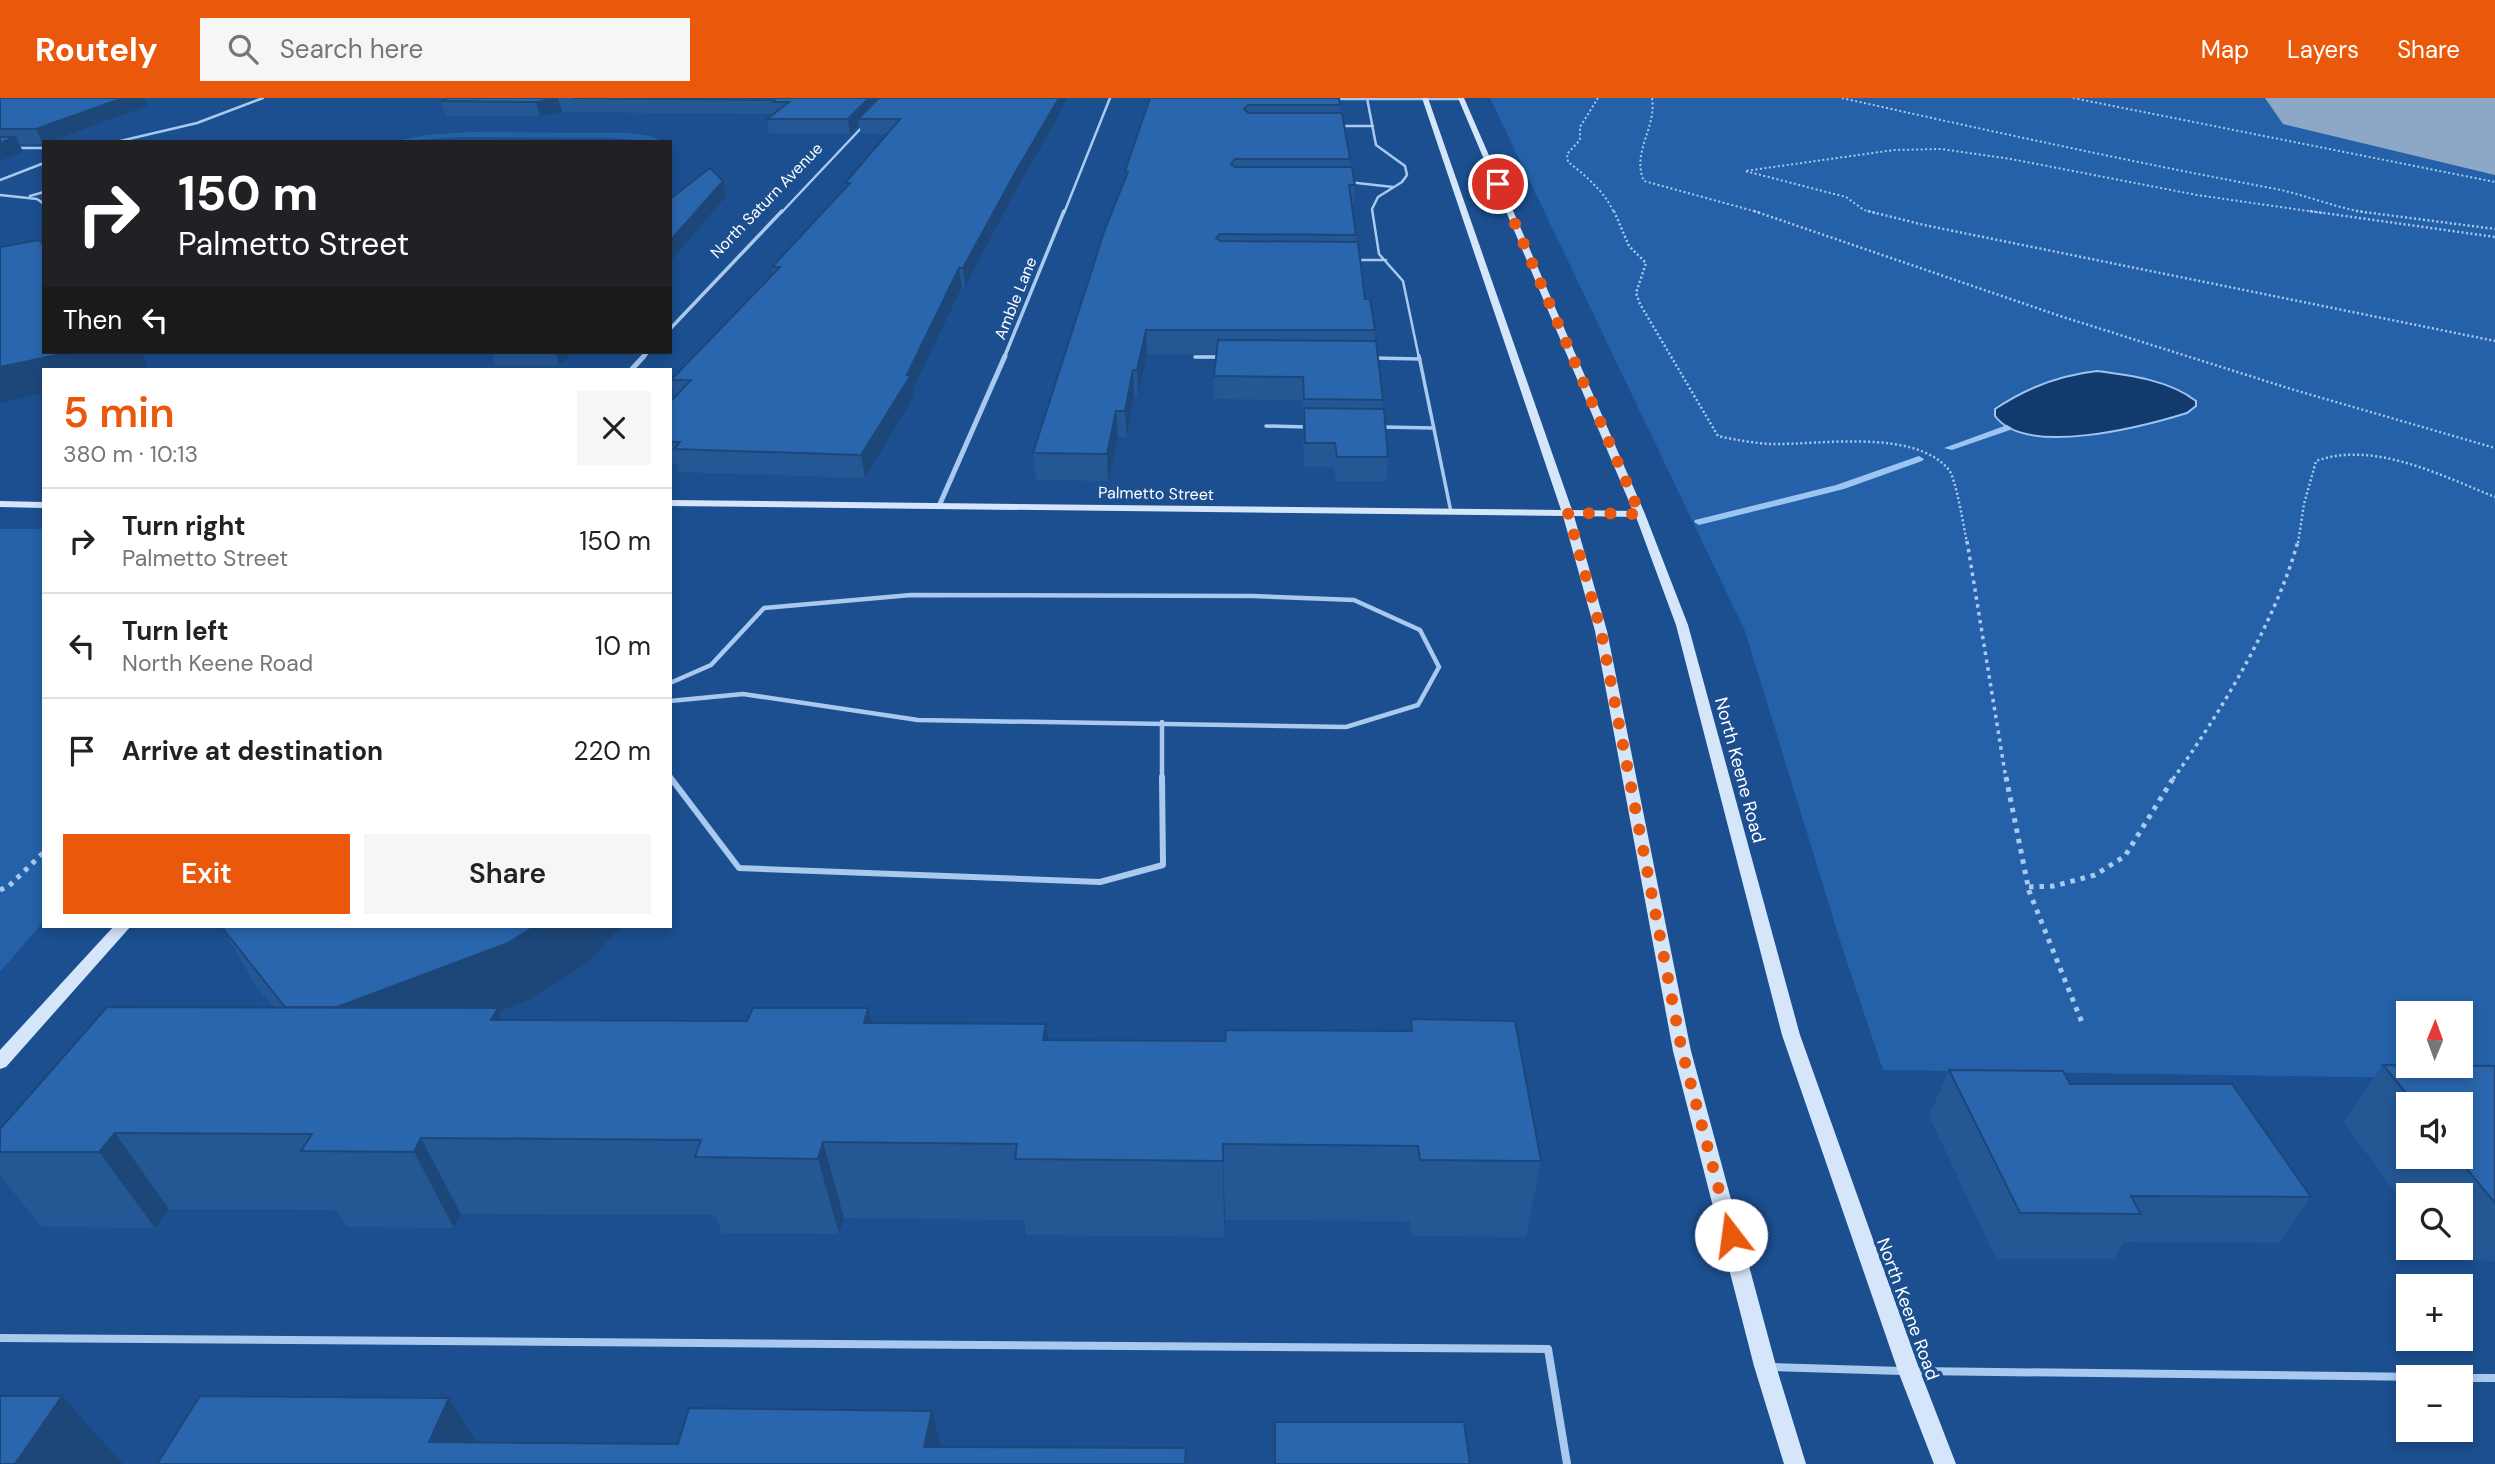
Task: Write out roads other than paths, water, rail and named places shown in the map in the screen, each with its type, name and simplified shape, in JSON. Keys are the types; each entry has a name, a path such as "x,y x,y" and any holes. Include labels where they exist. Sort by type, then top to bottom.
{"main road":[{"path":"1425,98 1568,513 1601,631 1682,1051 1765,1366 1795,1464"},
{"name":"North Keene Road","path":"1461,99 1640,514 1682,625 1791,1035 1909,1371 1945,1464"},
{"name":"Palmetto Street","path":"672,503 1640,514"},
{"path":"0,505 42,505"},
{"path":"0,1062 121,928"}],"street":[{"path":"125,140 197,123 263,98"},
{"name":"Amble Lane","path":"939,506 1019,323 1110,98"},
{"path":"1327,99 1461,99"},
{"name":"North Saturn Avenue","path":"672,327 868,121"},
{"path":"0,148 42,148"},
{"path":"0,180 42,164"},
{"path":"633,368 646,354"}],"lane":[{"path":"1367,98 1376,145 1405,166 1407,174 1378,197 1372,209 1379,254 1403,281 1451,512"},
{"path":"1331,126 1373,126"},
{"path":"1337,182 1393,187"},
{"path":"27,197 42,193"},
{"path":"0,195 27,197 42,203"},
{"path":"1345,260 1386,260"},
{"path":"1195,357 1235,357"},
{"path":"1367,358 1420,359"},
{"path":"1266,426 1317,427"},
{"path":"1369,427 1434,428"},
{"path":"672,682 711,665 764,608 911,595 1253,596 1354,600 1420,630 1440,667 1418,705 1346,727 918,720 743,694 672,701"},
{"path":"672,780 738,868 1100,882 1163,865 1162,722"},
{"path":"0,1338 1548,1349 1567,1464"},
{"path":"1765,1366 1909,1371 2396,1377"},
{"path":"2473,1378 2495,1378"}],"waterway":[{"path":"1949,448 2007,428"},
{"path":"1699,522 1840,487 1919,459"}]}
